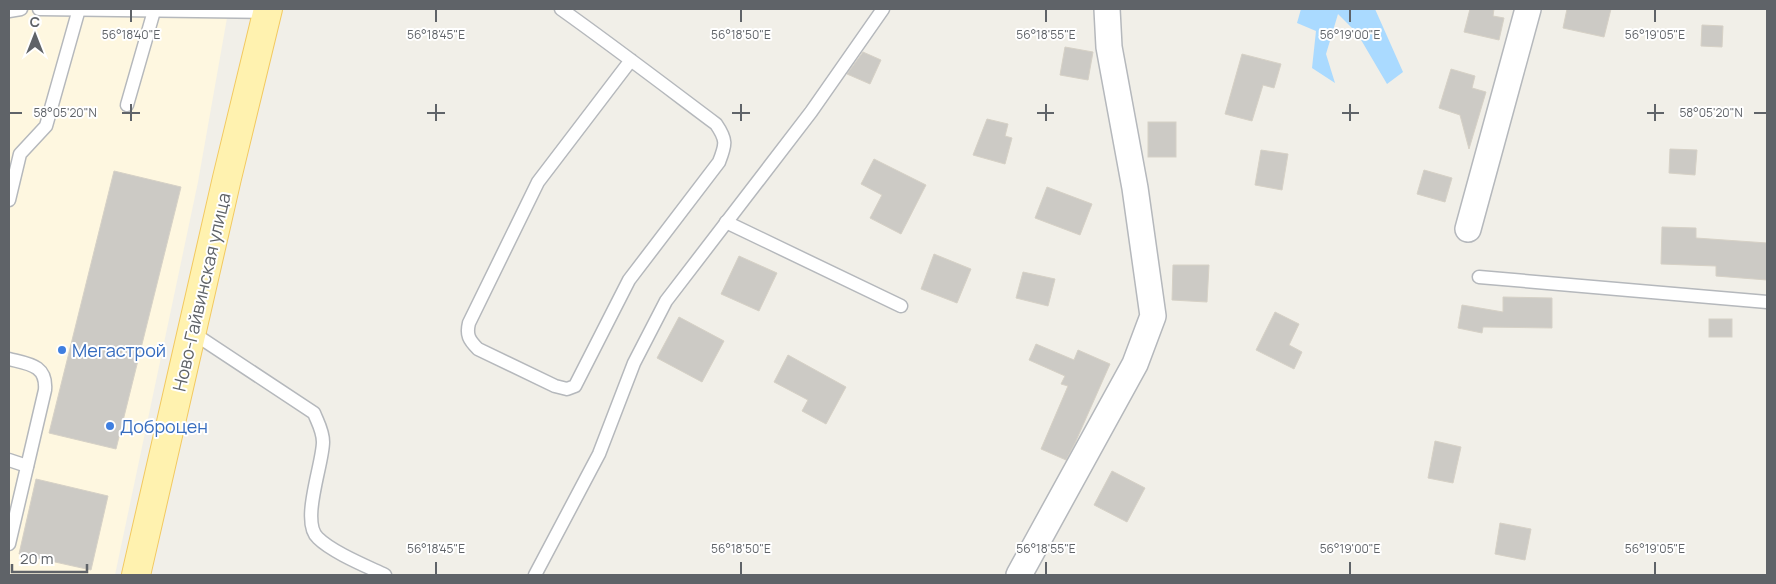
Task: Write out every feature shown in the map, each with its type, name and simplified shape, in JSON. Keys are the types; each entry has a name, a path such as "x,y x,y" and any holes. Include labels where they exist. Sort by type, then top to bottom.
{"main road":[{"name":"Ново-Гайвинская улица","path":"136,575 267,10"}],"street":[{"path":"1019,575 1135,364 1152,316 1135,188 1109,48 1108,9"},
{"path":"1468,229 1528,9"}],"lane":[{"path":"9,11 21,9"},
{"path":"38,9 267,10"},
{"path":"9,200 20,154 46,126 79,9"},
{"path":"561,9 631,60 716,124 724,135 725,147 719,162 629,280 575,386 567,389 555,386 478,349 469,341 466,332 538,182 631,60"},
{"path":"536,575 599,454 634,363 666,301 811,112 883,9"},
{"path":"127,106 154,11"},
{"path":"726,222 901,306"},
{"path":"1479,277 1767,302"},
{"path":"192,333 314,413 321,428 323,443 311,526 316,537 328,546 385,575"},
{"path":"9,359 32,365 43,372 46,381 46,390 9,544"},
{"path":"9,460 28,466"}],"shaded area":[{"path":"9,9 195,9 227,18 198,182 115,575 9,575"}],"water":[{"path":"1301,9 1375,9 1403,72 1387,84 1357,33 1338,14 1326,54 1335,83 1312,68 1316,31 1297,23"}],"building":[{"path":"1470,9 1494,9 1493,16 1504,18 1499,40 1464,32"},
{"path":"1567,9 1611,9 1604,37 1563,28"},
{"path":"1702,25 1723,26 1722,47 1701,46"},
{"path":"1065,47 1093,52 1088,80 1060,75"},
{"path":"863,52 881,60 870,84 847,74"},
{"path":"1242,54 1281,64 1274,88 1263,85 1252,121 1225,114"},
{"path":"1451,69 1475,76 1472,88 1486,92 1469,149 1460,115 1439,108"},
{"path":"987,119 1008,124 1005,136 1012,138 1005,164 973,155"},
{"path":"1148,122 1176,122 1176,157 1148,157"},
{"path":"1670,149 1697,150 1695,175 1669,173"},
{"path":"1261,150 1288,154 1282,190 1255,185"},
{"path":"874,159 926,185 901,234 870,218 882,195 861,184"},
{"path":"1424,170 1452,178 1445,202 1417,194"},
{"path":"114,171 181,187 116,449 49,433"},
{"path":"1047,187 1092,204 1080,235 1035,218"},
{"path":"1662,227 1696,228 1696,238 1767,243 1767,280 1716,276 1716,266 1661,264"},
{"path":"934,254 971,269 957,303 921,289"},
{"path":"739,256 777,273 759,311 721,294"},
{"path":"1173,265 1209,265 1207,302 1172,300"},
{"path":"1023,272 1055,279 1048,306 1016,298"},
{"path":"1503,297 1552,298 1552,328 1483,327 1482,333 1458,328 1462,305 1503,312"},
{"path":"1275,312 1299,324 1289,345 1302,352 1294,369 1256,350"},
{"path":"679,317 724,341 702,382 657,358"},
{"path":"1709,319 1732,319 1732,337 1709,337"},
{"path":"1036,344 1074,360 1078,350 1110,364 1066,460 1041,449 1068,386 1061,384 1065,376 1029,360"},
{"path":"788,355 846,387 826,424 802,411 808,400 774,382"},
{"path":"1435,441 1461,447 1453,483 1428,478"},
{"path":"1112,471 1145,488 1127,522 1094,505"},
{"path":"36,479 108,496 91,570 19,554"},
{"path":"1500,523 1531,529 1525,560 1495,554"}],"place":[{"name":"Мегастрой","path":"62,350"},
{"name":"Доброцен","path":"110,426"}]}
